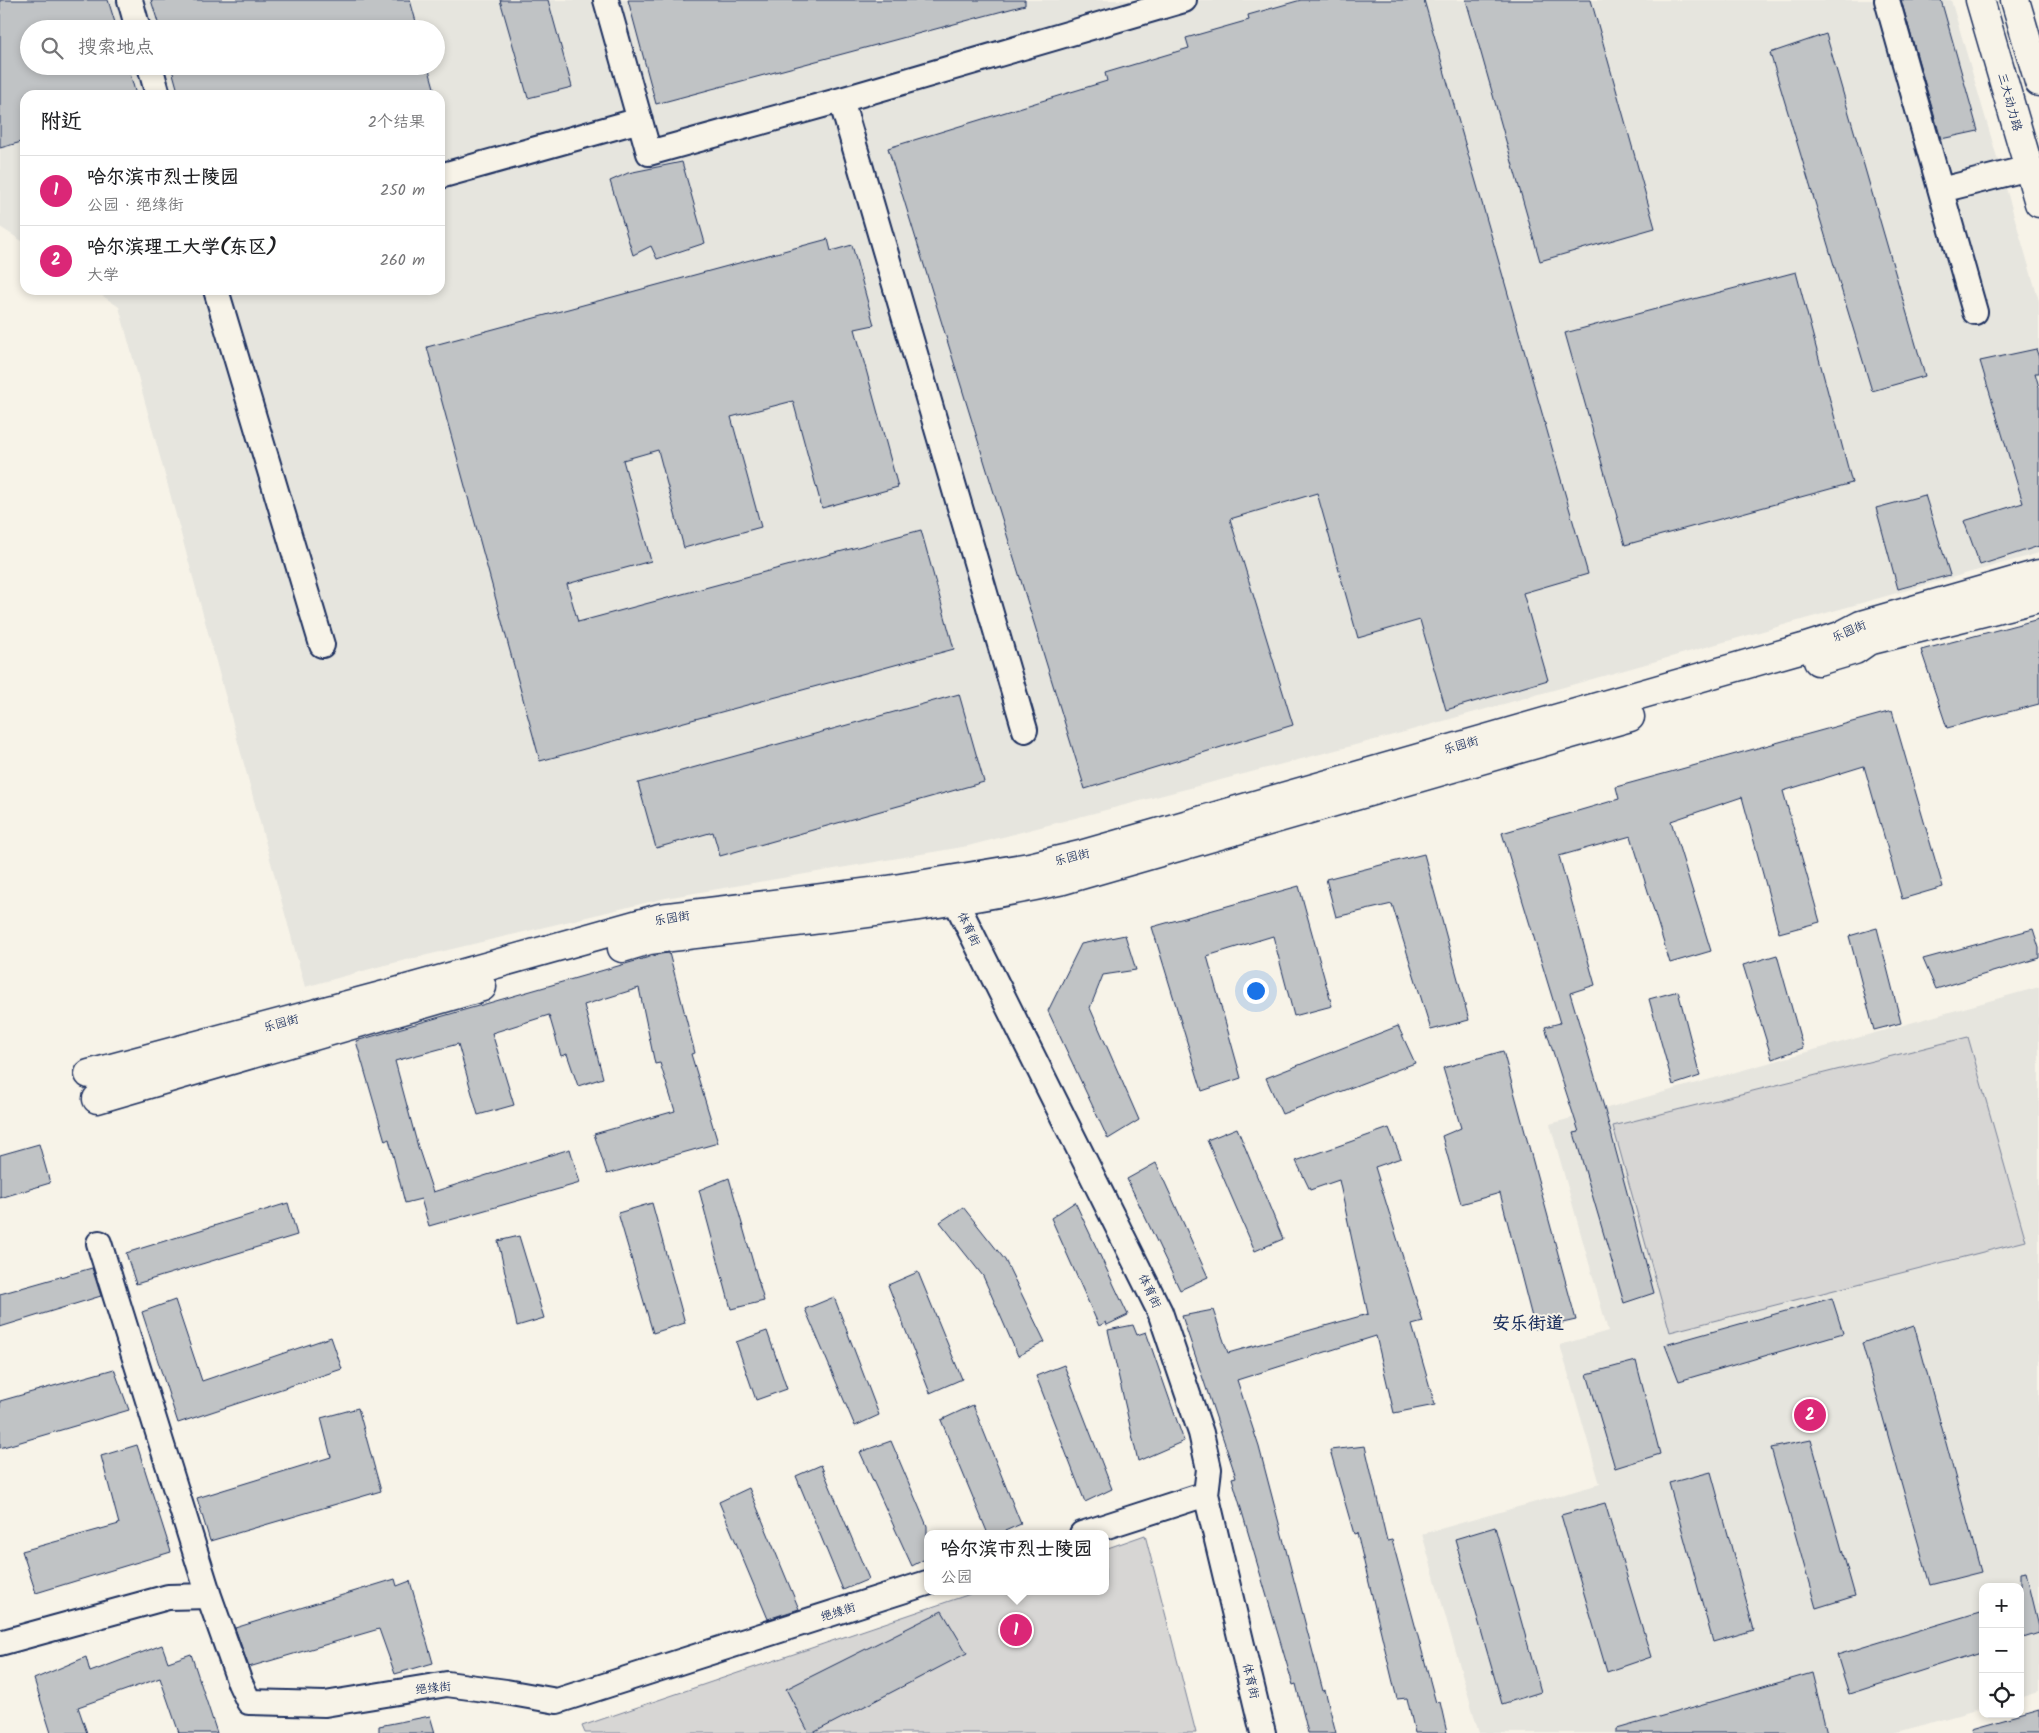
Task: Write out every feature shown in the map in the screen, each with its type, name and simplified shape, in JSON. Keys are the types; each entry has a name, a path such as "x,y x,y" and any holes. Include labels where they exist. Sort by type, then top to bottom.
{"main road":[{"name":"三大动力路","path":"1980,0 2039,204"},
{"path":"2015,0 2039,82"},
{"name":"乐园街","path":"93,1087 649,940 950,890 1029,867 1084,854 1803,648 1840,636 1861,625 2039,574"},
{"name":"乐园街","path":"950,890 1004,893 1116,866 1845,653 1855,650 1868,641 2039,598"}],"street":[{"path":"130,0 136,20"},
{"path":"606,0 649,153 841,100 1122,8 1184,0"},
{"path":"1887,0 1975,312"},
{"path":"152,75 157,90"},
{"path":"841,100 1025,730"},
{"path":"445,175 640,120"},
{"path":"1941,190 2029,168"},
{"path":"217,295 322,645"},
{"name":"体育街","path":"950,890 1160,1312 1201,1433 1209,1469 1206,1494 1263,1733"},
{"path":"0,1644 168,1597 209,1596 99,1243"},
{"path":"1094,1530 1206,1494"},
{"name":"绝缘街","path":"209,1596 240,1683 249,1702 325,1704 448,1684 557,1701 924,1584"}],"shaded area":[{"path":"0,0 1951,0 2039,301 2039,553 1401,733 968,846 666,898 381,966 305,987 119,307 101,295 445,295 445,90 20,90 20,240 0,227"},
{"path":"2039,987 2039,1692 2024,1697 2024,1583 1979,1583 1979,1709 1894,1733 1479,1733 1422,1534 1600,1484 1560,1345 1608,1331 1550,1124"},
{"path":"1968,1037 2026,1241 1670,1332 1613,1126"},
{"path":"1145,1535 1196,1733 585,1733 582,1726 967,1595 1109,1595 1109,1548"}],"building":[{"path":"0,0 108,0 114,20 20,20 20,75 130,75 135,90 20,90 20,142 0,148"},
{"path":"151,0 410,0 416,20 157,20"},
{"path":"500,0 548,0 572,87 528,98"},
{"path":"628,0 1025,0 1025,5 656,104"},
{"path":"1301,0 1424,0 1588,574 1523,593 1548,680 1446,710 1420,620 1358,638 1317,493 1230,519 1293,725 1085,789 888,148 1107,81 1105,73 1189,48 1186,38 1249,20 1248,15"},
{"path":"1466,0 1591,0 1655,228 1540,261"},
{"path":"1901,0 1941,0 1978,131 1941,139"},
{"path":"1826,34 1925,376 1872,391 1770,53"},
{"path":"173,75 430,75 435,90 178,90"},
{"path":"682,162 705,243 657,259 651,246 633,255 610,181 628,173"},
{"path":"828,239 831,251 852,245 874,325 855,329 898,487 822,508 793,401 731,417 761,527 684,548 658,450 623,460 651,561 567,584 578,622 921,530 954,649 540,761 427,347"},
{"path":"1796,272 1852,483 1625,545 1565,333"},
{"path":"2036,349 2039,358 2039,373 2035,373 2039,387 2039,546 1980,565 1964,521 2023,503 1980,361"},
{"path":"1925,495 1950,575 1898,589 1876,508"},
{"path":"2039,619 2039,704 1947,728 1921,650"},
{"path":"959,694 984,782 720,856 713,832 656,848 638,783"},
{"path":"1892,711 1943,887 1902,899 1864,766 1783,791 1820,922 1779,933 1742,797 1671,821 1711,951 1670,963 1631,836 1559,856 1595,985 1570,993 1604,1107 1654,1293 1624,1303 1574,1133 1579,1132 1545,1027 1560,1023 1502,833 1619,799 1616,787"},
{"path":"1424,854 1469,1020 1431,1030 1392,904 1336,917 1326,879"},
{"path":"1299,886 1332,1006 1294,1016 1273,936 1207,956 1241,1078 1202,1091 1152,927"},
{"path":"1877,928 1901,1023 1874,1030 1849,936"},
{"path":"2033,929 2039,948 2039,958 1936,989 1923,959"},
{"path":"1125,935 1136,970 1103,975 1090,1008 1139,1120 1108,1139 1048,1011 1081,944"},
{"path":"669,953 695,1053 691,1054 718,1143 607,1174 594,1134 675,1111 660,1063 655,1064 639,988 584,1005 603,1078 578,1086 567,1054 561,1056 549,1015 492,1033 514,1105 478,1115 458,1044 395,1061 418,1147 433,1192 570,1149 580,1183 429,1226 421,1199 405,1203 389,1139 385,1141 356,1041"},
{"path":"1777,955 1803,1048 1772,1059 1743,965"},
{"path":"1678,991 1700,1076 1673,1085 1649,999"},
{"path":"1398,1026 1415,1063 1282,1114 1266,1078"},
{"path":"1503,1051 1576,1320 1535,1329 1500,1193 1461,1204 1442,1136 1461,1128 1443,1068"},
{"path":"1237,1128 1283,1239 1255,1251 1207,1140"},
{"path":"1389,1128 1401,1158 1375,1167 1423,1322 1412,1325 1435,1405 1394,1413 1376,1336 1237,1380 1259,1447 1323,1691 1325,1690 1336,1733 1308,1733 1296,1684 1293,1685 1232,1478 1236,1477 1182,1316 1213,1310 1228,1353 1368,1314 1339,1180 1310,1190 1296,1161"},
{"path":"39,1144 50,1183 0,1198 0,1155"},
{"path":"1156,1163 1208,1277 1180,1290 1127,1179"},
{"path":"729,1178 764,1301 731,1309 699,1190"},
{"path":"1075,1202 1128,1315 1107,1325 1106,1322 1099,1326 1051,1218"},
{"path":"288,1203 297,1235 136,1284 126,1253"},
{"path":"652,1203 685,1323 653,1333 618,1213"},
{"path":"963,1207 1005,1260 1045,1342 1018,1356 983,1276 940,1222"},
{"path":"519,1236 544,1318 517,1326 498,1241"},
{"path":"92,1268 101,1296 0,1327 0,1294"},
{"path":"918,1272 962,1379 930,1393 888,1285"},
{"path":"834,1297 879,1415 855,1426 805,1309"},
{"path":"1832,1298 1843,1333 1679,1381 1665,1345"},
{"path":"175,1300 202,1381 331,1337 342,1369 178,1423 142,1312"},
{"path":"1133,1325 1137,1335 1146,1332 1184,1441 1138,1461 1108,1330"},
{"path":"1914,1325 1981,1572 1930,1585 1862,1343"},
{"path":"767,1331 787,1389 756,1400 736,1342"},
{"path":"1636,1361 1660,1454 1615,1468 1587,1374"},
{"path":"1064,1365 1112,1489 1085,1502 1036,1376"},
{"path":"114,1369 129,1410 0,1448 0,1401"},
{"path":"973,1405 1021,1524 1007,1530 986,1530 941,1420"},
{"path":"358,1408 381,1491 210,1541 197,1498 331,1457 321,1418"},
{"path":"1811,1440 1855,1596 1816,1608 1771,1448"},
{"path":"891,1441 927,1526 927,1530 924,1530 924,1560 912,1566 860,1452"},
{"path":"137,1445 171,1552 36,1593 22,1551 119,1524 101,1456"},
{"path":"1365,1446 1387,1541 1392,1540 1436,1703 1440,1702 1447,1733 1415,1733 1407,1698 1397,1699 1357,1533 1354,1534 1330,1450"},
{"path":"821,1465 869,1579 843,1590 796,1476"},
{"path":"1711,1472 1754,1630 1713,1642 1669,1483"},
{"path":"749,1488 799,1609 768,1619 719,1502"},
{"path":"1605,1503 1651,1657 1607,1672 1561,1515"},
{"path":"1495,1527 1541,1692 1502,1704 1455,1539"},
{"path":"2026,1572 2039,1626 2039,1633 2024,1638 2024,1583 2020,1583 2020,1573"},
{"path":"395,1579 397,1586 410,1581 433,1663 395,1674 379,1629 249,1667 235,1628"},
{"path":"942,1611 967,1653 813,1733 809,1733 786,1689"},
{"path":"1979,1612 1979,1652 1849,1694 1837,1655"},
{"path":"162,1645 168,1662 191,1654 217,1733 179,1733 160,1678 78,1707 87,1733 51,1733 34,1679 86,1657 90,1672"},
{"path":"1812,1673 1827,1733 1617,1733 1617,1729"},
{"path":"2039,1710 2039,1733 1973,1733 1972,1729 2011,1718 2024,1718 2024,1714"},
{"path":"430,1716 435,1733 379,1733 379,1726"}],"place":[{"name":"哈尔滨理工大学(东区)","path":"1810,1415"},
{"name":"哈尔滨市烈士陵园","path":"1016,1630"}],"district":[{"name":"安乐街道","path":"1528,1323"}]}
